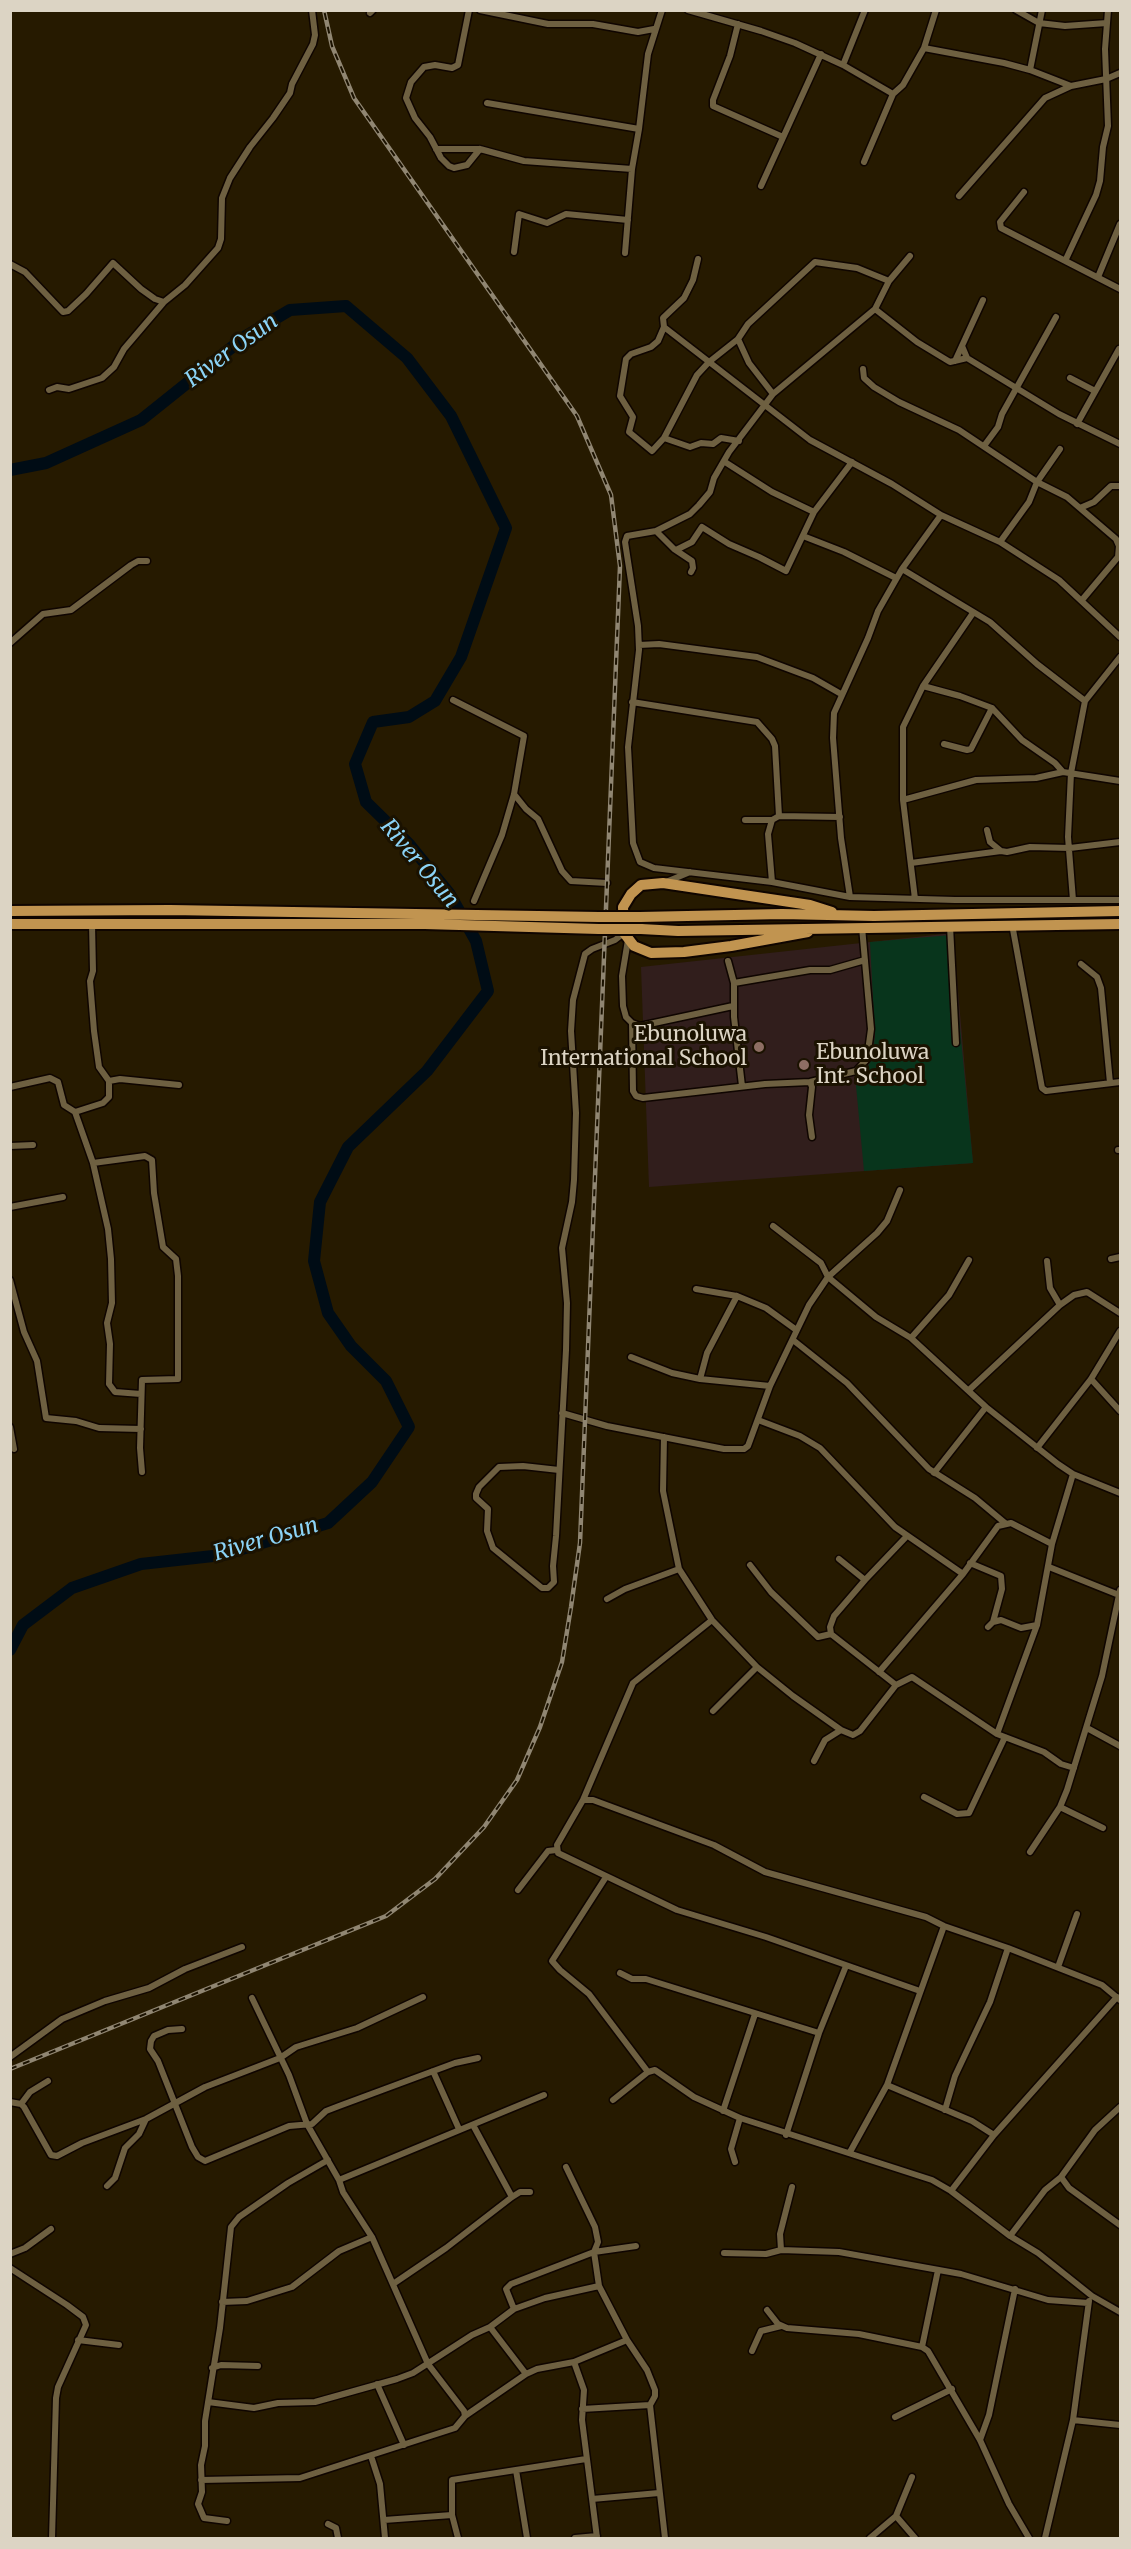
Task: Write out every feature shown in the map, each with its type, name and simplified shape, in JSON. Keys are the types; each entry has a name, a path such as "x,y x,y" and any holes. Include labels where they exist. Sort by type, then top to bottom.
{"highway":[{"path":"828,927 793,936 684,952 651,953 634,946 626,936 623,907 631,894 641,885 663,883 810,905 841,915"},
{"path":"10,911 170,910 504,920 599,916 1120,911"},
{"path":"10,924 423,919"},
{"path":"504,920 599,929 678,931 862,926 1120,924"}],"street":[{"path":"49,390 57,387 69,389 102,378 114,367 124,349 164,302 185,285 218,248 221,239 222,198 250,147 290,93 315,36 312,10"},
{"path":"469,10 458,65 452,68 435,65 424,67 408,90 406,98 410,110 441,158 454,168 467,165 480,149"},
{"path":"480,10 548,24 593,24 638,32 654,29"},
{"path":"625,253 632,170 648,54 654,29 662,10"},
{"path":"688,10 738,24 821,54 893,94"},
{"path":"843,65 865,10"},
{"path":"864,162 893,94 903,85 924,48 936,10"},
{"path":"1016,10 1039,23 1065,26 1107,23"},
{"path":"1030,70 1042,10"},
{"path":"1066,259 1096,195 1100,181 1103,147 1108,126 1106,79 1108,10"},
{"path":"738,24 713,106 783,137"},
{"path":"924,48 1030,70 1071,86"},
{"path":"761,186 821,54"},
{"path":"959,196 1045,98 1071,86 1106,79 1120,73"},
{"path":"487,103 639,129"},
{"path":"436,149 480,149 524,161 632,170"},
{"path":"1024,192 1000,222 1001,228 1066,259 1120,289"},
{"path":"513,252 519,214 547,223 566,214 628,220"},
{"path":"1098,277 1120,224"},
{"path":"910,256 889,281 875,309 773,394 729,452 725,462 715,474 710,492 699,506 690,514 656,531 627,536 625,542 639,645 628,747 633,843 636,855 646,866 772,882 850,897 1120,900"},
{"path":"698,259 693,280 684,298 665,315 658,341 626,359 620,396 633,417 629,432 652,452 664,438 697,375 709,362 738,339 748,324 815,262 857,268 889,281"},
{"path":"10,264 25,272 63,312 68,311 86,294 112,262 155,299 164,302"},
{"path":"955,361 983,300"},
{"path":"875,309 917,342 950,362 967,358"},
{"path":"984,446 998,427 1002,414 1056,317"},
{"path":"663,327 810,441 852,462 941,515 1000,542 1059,580 1120,637"},
{"path":"738,339 749,363 773,394"},
{"path":"962,346 967,358 1077,424 1120,444"},
{"path":"1077,424 1119,349"},
{"path":"862,369 867,383 885,395 958,430 1037,482 1067,497 1116,539 1120,545 1118,557 1082,600"},
{"path":"1070,378 1095,392"},
{"path":"664,438 690,447 701,443 713,444 721,438 739,441"},
{"path":"721,438 729,452"},
{"path":"1000,542 1029,502 1037,482 1059,449"},
{"path":"725,462 772,492 814,512"},
{"path":"676,550 692,543 702,527 729,544 786,572 814,512 852,462"},
{"path":"1080,508 1094,502 1111,486 1120,486"},
{"path":"850,897 843,860 832,727 834,713 878,611 902,568 941,515"},
{"path":"656,531 692,561 691,572"},
{"path":"803,536 896,578"},
{"path":"10,643 44,614 71,609 131,565 138,561 147,561"},
{"path":"902,568 990,622 1037,664 1085,701"},
{"path":"915,899 903,800 903,727 923,686 973,613"},
{"path":"639,645 659,644 756,657 813,678 842,694"},
{"path":"1073,900 1068,837 1071,773 1085,701 1120,657"},
{"path":"923,686 992,708 1022,740 1063,772"},
{"path":"453,700 524,736 514,794 502,835 474,901"},
{"path":"632,702 757,722 772,739 775,746 775,818 768,834 772,882"},
{"path":"944,744 971,749 992,708"},
{"path":"903,800 976,780 1036,778 1063,772 1120,781"},
{"path":"514,794 526,810 538,819 561,870 571,881 608,883"},
{"path":"745,820 840,818"},
{"path":"987,830 990,842 1001,851"},
{"path":"911,863 1007,852 1030,847 1070,848 1120,842"},
{"path":"663,883 690,872"},
{"path":"75,1112 103,1103 109,1097 109,1081 99,1067 94,1031 90,981 93,971 92,924"},
{"path":"1012,924 1042,1088 1046,1091 1120,1082"},
{"path":"950,925 956,1043"},
{"path":"632,1023 633,1091 636,1096 643,1098 742,1086 810,1082 855,1071 863,1066 867,1059 871,1029 862,926"},
{"path":"559,1470 506,1465 499,1467 488,1476 476,1494 488,1509 487,1531 493,1548 542,1588 548,1588 554,1582 567,1303 562,1248 572,1202 574,1180 576,1113 571,1031 573,1000 585,954 626,936 622,976 623,1006 626,1017 632,1023 640,1026 733,1006"},
{"path":"734,983 810,970 830,970 865,960"},
{"path":"728,961 734,983 733,1006 742,1086"},
{"path":"1081,964 1097,977 1101,988 1110,1083"},
{"path":"10,1087 50,1078 58,1082 64,1105 75,1112 93,1163 108,1229 112,1303 107,1323 110,1344 109,1384 116,1392 141,1394"},
{"path":"109,1081 120,1079 179,1085"},
{"path":"810,1082 812,1087 809,1115 812,1137"},
{"path":"10,1146 33,1145"},
{"path":"93,1163 145,1156 152,1160 155,1202 163,1247 176,1259 178,1379 142,1380 142,1472"},
{"path":"562,1413 594,1423 741,1451 748,1446 770,1386 793,1340 795,1329 828,1277 877,1233 887,1221 900,1190"},
{"path":"10,1207 63,1197"},
{"path":"773,1226 821,1263 828,1277 876,1317 911,1338 986,1407 1037,1448 1073,1474 1120,1493"},
{"path":"1111,1259 1120,1257"},
{"path":"911,1338 949,1295 969,1260"},
{"path":"1047,1260 1050,1288 1060,1305"},
{"path":"10,1280 24,1332 37,1360 46,1418 76,1421 99,1428 141,1429"},
{"path":"696,1289 737,1296 766,1308 795,1329"},
{"path":"969,1390 1060,1305 1084,1291 1120,1313"},
{"path":"700,1379 707,1353 737,1296"},
{"path":"1037,1448 1091,1379 1120,1331"},
{"path":"793,1340 847,1383 895,1432 917,1459 934,1473 975,1498 1005,1523 1022,1527 1052,1544"},
{"path":"631,1357 672,1373 700,1379 770,1386"},
{"path":"1091,1379 1120,1411"},
{"path":"934,1473 986,1407"},
{"path":"758,1420 800,1436 820,1448 906,1537 963,1574"},
{"path":"10,1427 14,1449"},
{"path":"664,1437 663,1491 679,1569 712,1620 757,1667 841,1730 853,1736 896,1684 907,1677 916,1679 997,1734 1044,1752 1061,1764 1074,1768"},
{"path":"997,1734 1013,1696 1037,1625 1052,1544 1073,1474"},
{"path":"879,1672 963,1574 998,1526 1005,1523"},
{"path":"896,1684 831,1634 830,1627 834,1616 864,1580 906,1537"},
{"path":"839,1559 864,1580"},
{"path":"970,1563 1001,1576 1002,1589 990,1625 1005,1621 1021,1628 1037,1625"},
{"path":"750,1565 771,1592 818,1637 831,1634"},
{"path":"1030,1852 1060,1807 1074,1768 1118,1618 1120,1593 1048,1567"},
{"path":"607,1599 625,1589 679,1569"},
{"path":"556,1850 583,1800 633,1683 712,1620"},
{"path":"713,1711 757,1667"},
{"path":"1087,1728 1120,1746"},
{"path":"814,1761 825,1740 841,1730"},
{"path":"924,1797 957,1814 969,1813 1005,1737"},
{"path":"583,1800 593,1800 714,1845 765,1872 926,1917 944,1926 1102,1985 1119,1998 994,2135 951,2191"},
{"path":"1060,1807 1103,1828"},
{"path":"556,1850 606,1877 677,1910 766,1937 920,1991"},
{"path":"518,1890 548,1851 556,1850"},
{"path":"606,1877 552,1961 590,1994 648,2072"},
{"path":"1058,1967 1077,1914"},
{"path":"850,2152 887,2085 944,1926"},
{"path":"10,2057 62,2019 105,2001 148,1988 185,1969 242,1947"},
{"path":"945,2110 955,2076 990,2002 1008,1948"},
{"path":"786,2135 819,2033 846,1966"},
{"path":"620,1973 632,1979 646,1979 819,2033"},
{"path":"10,2102 21,2104 53,2156 146,2119 205,2087 280,2058 296,2047 357,2028 423,1997"},
{"path":"252,1998 289,2075 307,2124 339,2180 343,2192 372,2237 428,2364 464,2411 465,2416"},
{"path":"723,2111 755,2014"},
{"path":"182,2029 160,2033 150,2041 150,2049 192,2147 198,2157 205,2161 289,2126 312,2124 326,2111 339,2106 434,2071 478,2058"},
{"path":"613,2100 648,2072 656,2070 694,2097 740,2118 786,2135 850,2152 932,2180 951,2191 1010,2236 1038,2253 1092,2296 1120,2312"},
{"path":"434,2071 459,2129"},
{"path":"21,2104 30,2092 48,2081"},
{"path":"887,2085 972,2121 994,2135"},
{"path":"339,2180 544,2095"},
{"path":"1010,2236 1045,2190 1060,2177 1095,2130 1120,2107"},
{"path":"735,2162 731,2149 740,2118"},
{"path":"107,2186 116,2178 125,2148 139,2134 146,2119"},
{"path":"473,2124 512,2197"},
{"path":"227,2521 211,2521 201,2514 198,2504 202,2492 208,2402 231,2227 239,2217 288,2183 328,2160"},
{"path":"566,2167 595,2228 598,2242 594,2252 599,2286 651,2380 655,2396 650,2405 665,2538"},
{"path":"1060,2177 1069,2188 1120,2225"},
{"path":"781,2250 780,2234 792,2187"},
{"path":"393,2284 446,2248 512,2197 520,2192 530,2192"},
{"path":"10,2254 25,2248 51,2229"},
{"path":"222,2302 247,2301 292,2287 339,2252 372,2237"},
{"path":"514,2309 506,2289 511,2284 594,2252 636,2246"},
{"path":"724,2253 766,2254 781,2250 839,2252 984,2279 1048,2300 1088,2303"},
{"path":"10,2268 83,2317 86,2325 58,2387 56,2398 52,2538"},
{"path":"922,2347 938,2270"},
{"path":"208,2402 254,2408 278,2403 315,2402 377,2384 413,2373 472,2335 490,2327 514,2309 545,2298 599,2286"},
{"path":"980,2440 994,2392 1015,2289"},
{"path":"1046,2538 1073,2421 1088,2303 1092,2296"},
{"path":"767,2310 782,2326"},
{"path":"752,2351 761,2331 782,2326 849,2333 922,2347 932,2357 952,2389 980,2440 1009,2504 1029,2538"},
{"path":"490,2327 526,2374"},
{"path":"78,2340 119,2345"},
{"path":"201,2480 300,2478 371,2456 455,2428 465,2416 526,2374 537,2369 574,2362 627,2340"},
{"path":"574,2362 584,2390 582,2409 586,2459 597,2537 575,2538"},
{"path":"212,2368 221,2365 258,2366"},
{"path":"377,2384 404,2445"},
{"path":"895,2417 952,2389"},
{"path":"582,2409 650,2405"},
{"path":"1073,2421 1120,2425"},
{"path":"371,2456 380,2484 385,2538"},
{"path":"458,2538 452,2515 452,2480 586,2459"},
{"path":"516,2470 527,2538"},
{"path":"870,2538 896,2516 912,2478"},
{"path":"592,2499 659,2493"},
{"path":"384,2520 452,2515"},
{"path":"896,2516 915,2538"},
{"path":"328,2524 336,2528 338,2538"}],"shaded area":[{"name":"Ebunoluwa Int. School","path":"953,933 973,1163 649,1187 641,967"}],"green space":[{"path":"951,935 973,1163 864,1171 855,1075 866,1069 872,1059 875,1036 870,942"}],"waterway":[{"name":"River Osun","path":"10,470 46,463 141,420 246,336 290,310 346,306 407,358 451,416 506,528 461,657 435,701 409,717 373,722 355,764 366,802 409,844 449,893 476,941 488,991 427,1071 348,1147 320,1202 314,1261 328,1313 351,1346 386,1381 409,1427 372,1482 328,1523 222,1555 141,1564 72,1588 23,1625 10,1650"}],"railway":[{"path":"10,2069 386,1916 435,1879 484,1827 517,1780 540,1727 562,1662 571,1607 580,1543 620,566 611,495 577,416 354,98 332,46 324,10"}],"place":[{"name":"Ebunoluwa International School","path":"759,1047"},
{"name":"Ebunoluwa Int. School","path":"804,1065"}]}
